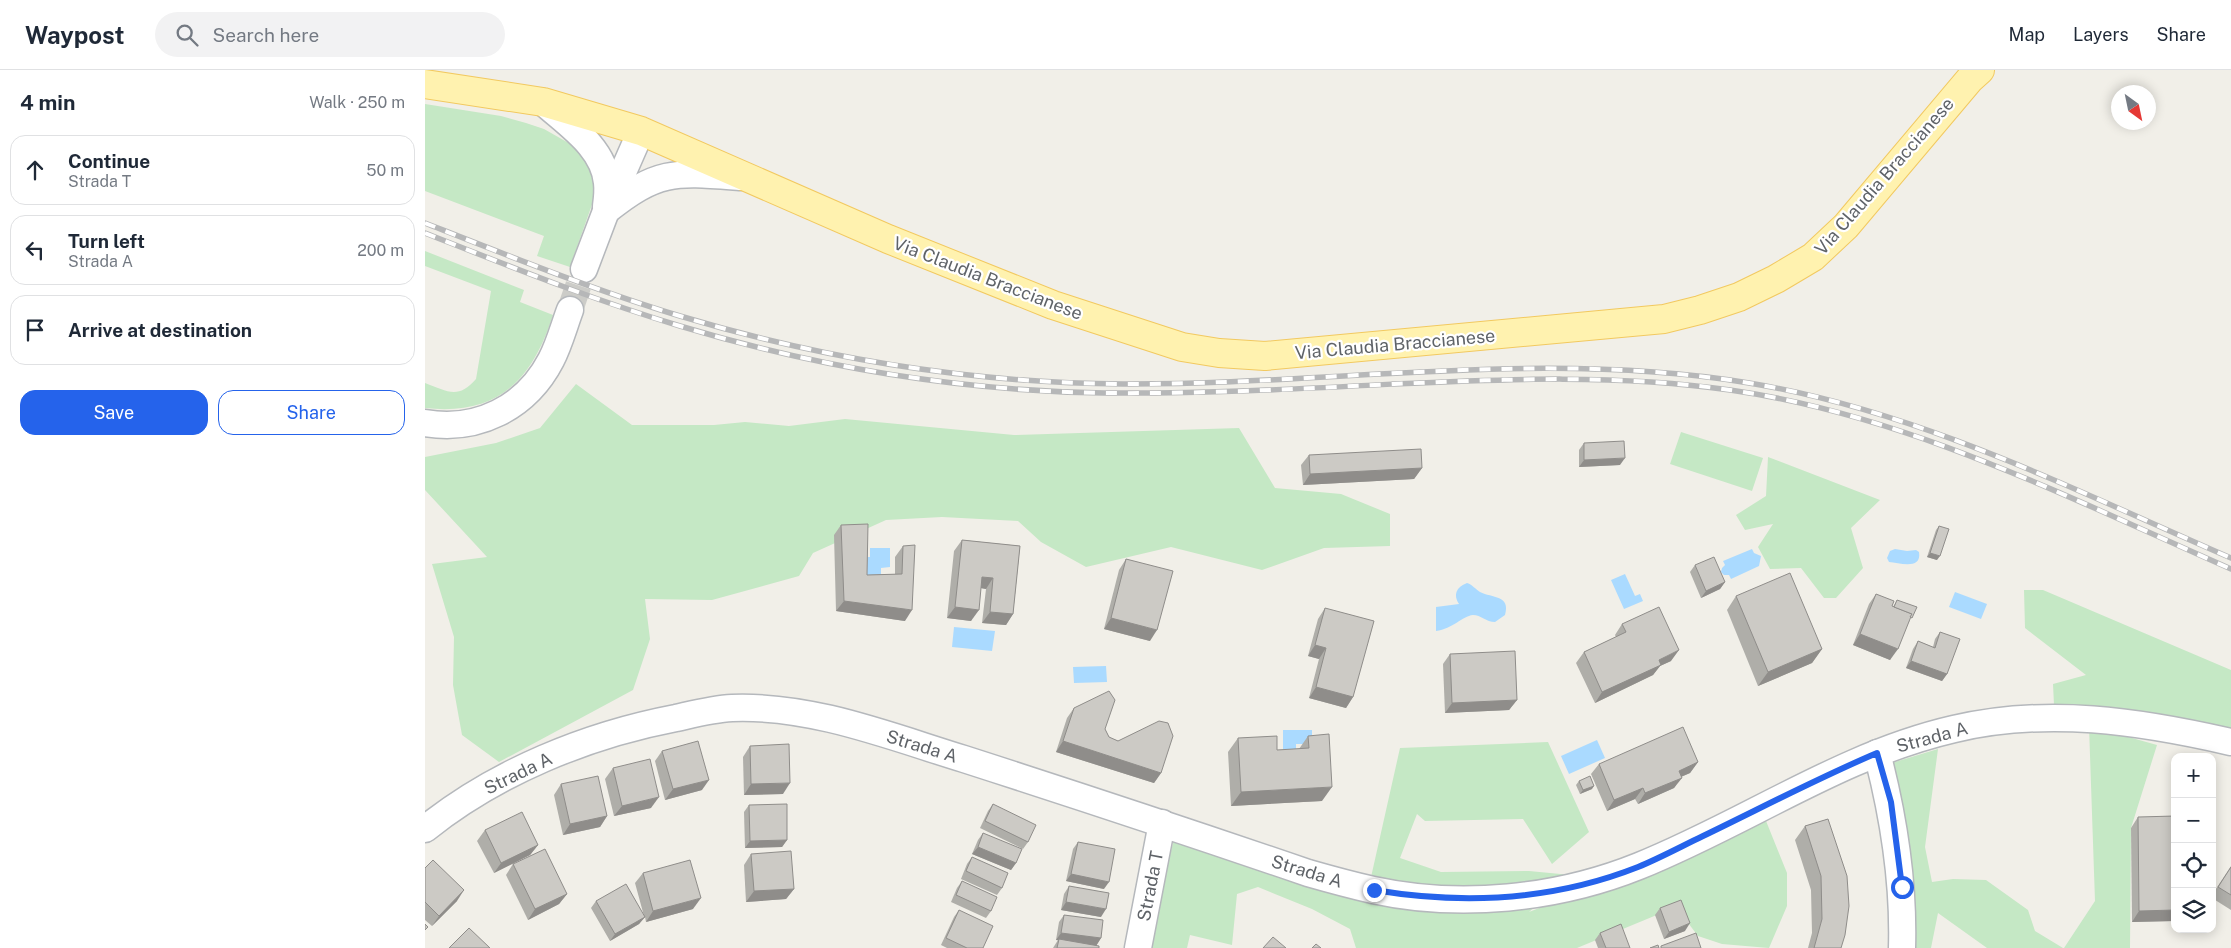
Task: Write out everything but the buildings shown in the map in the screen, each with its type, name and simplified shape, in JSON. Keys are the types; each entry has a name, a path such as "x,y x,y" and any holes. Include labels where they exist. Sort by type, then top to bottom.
{"main road":[{"name":"Via Claudia Braccianese","path":"425,84 543,102 641,131 888,239 1053,305 1182,347 1219,353 1265,356 1664,319 1739,297 1776,280 1813,257 1846,226 1905,153 1980,70"}],"street":[{"path":"543,102 592,146 601,162 607,182 606,211"},
{"path":"584,269 606,211 641,131"},
{"path":"606,211 628,194 655,178 685,173 745,177"},
{"path":"425,423 452,425 476,422 495,415 511,405 535,384 546,368 570,310"},
{"name":"Strada A","path":"425,829 466,800 498,781 561,752 629,728 701,712 732,708 772,709 827,718 1038,783 1308,873 1374,890 1449,900 1507,898 1564,888 1638,867 1803,786 1877,753 1955,729 2046,717 2099,718 2190,733 2231,742"},
{"path":"1877,753 1891,802 1897,844 1902,887 1903,948"},
{"name":"Strada T","path":"1139,948 1162,824"}],"green space":[{"path":"425,104 501,116 526,123 544,129 581,150 595,170 595,196 570,267 537,256 544,236 425,191"},
{"path":"425,251 524,290 520,302 553,315 534,358 522,376 508,389 492,399 472,406 450,409 425,408 425,383 446,391 458,392 470,386 476,379 491,291 425,266"},
{"path":"576,384 632,425 714,425 745,422 789,426 845,419 1014,435 1239,428 1275,488 1341,494 1390,514 1390,546 1324,548 1262,570 1171,547 1086,567 1041,542 1018,521 942,517 886,520 813,553 799,576 712,600 645,599 650,639 633,690 499,762 462,735 453,685 454,637 432,564 487,557 425,490 425,457 496,443 540,428"},
{"path":"1681,432 1763,458 1752,491 1670,464"},
{"path":"1768,457 1880,500 1851,528 1863,568 1836,598 1824,598 1801,568 1770,569 1758,547 1773,524 1745,530 1736,515 1766,496"},
{"path":"2024,590 2043,590 2231,670 2231,742 2054,705 2053,684 2086,675 2025,628"},
{"path":"2089,726 2157,745 2131,828 2130,948 2064,948 2095,901"},
{"path":"1548,742 1589,832 1552,864 1523,819 1425,821 1417,814 1400,858 1441,872 1529,871 1571,875 1529,912 1706,843 1762,811 1787,873 1787,906 1769,948 1722,944 1698,936 1676,907 1577,948 1356,948 1350,929 1312,909 1258,887 1237,894 1232,945 1190,935 1187,948 1145,948 1175,836 1367,895 1400,748"},
{"path":"1938,749 1925,847 1932,882 1953,879 1986,880 2028,910 2035,931 2063,948 1987,948 1938,913 1931,948 1907,948 1885,765"}],"water":[{"path":"870,548 890,548 890,567 881,568 881,577 862,577 862,557 870,557"},
{"path":"1752,549 1754,553 1761,556 1759,566 1731,579 1729,575 1724,575 1721,572 1725,565 1723,561"},
{"path":"1895,549 1916,550 1919,552 1919,558 1914,563 1909,564 1889,562 1887,558 1890,551"},
{"path":"1625,574 1635,596 1640,594 1643,601 1624,609 1611,580"},
{"path":"1467,583 1480,592 1503,601 1506,609 1505,615 1495,622 1473,615 1447,628 1436,631 1436,607 1459,604 1456,594 1460,587"},
{"path":"1955,592 1987,604 1981,619 1949,607"},
{"path":"954,627 995,631 992,651 952,647"},
{"path":"1106,666 1107,682 1074,683 1073,667"},
{"path":"1283,730 1312,730 1312,744 1296,744 1296,749 1283,749"},
{"path":"1597,740 1605,758 1569,774 1561,756"}],"tunnel":[{"path":"570,310 584,269"}],"railway":[{"path":"425,223 584,284 680,316 788,345 899,366 955,373 1067,383 1123,384 1201,383 1436,371 1593,369 1671,373 1749,383 1812,396 1874,413 1935,433 2054,480 2231,558"},
{"path":"425,233 583,294 731,341 836,365 943,382 1051,391 1177,393 1562,379 1688,385 1730,390 1796,402 1924,439 1986,462 2231,569"}],"route":[{"path":"1374,890 1427,898 1471,900 1507,898 1583,884 1621,873 1652,861 1795,790 1877,753 1891,802 1902,887"}]}
